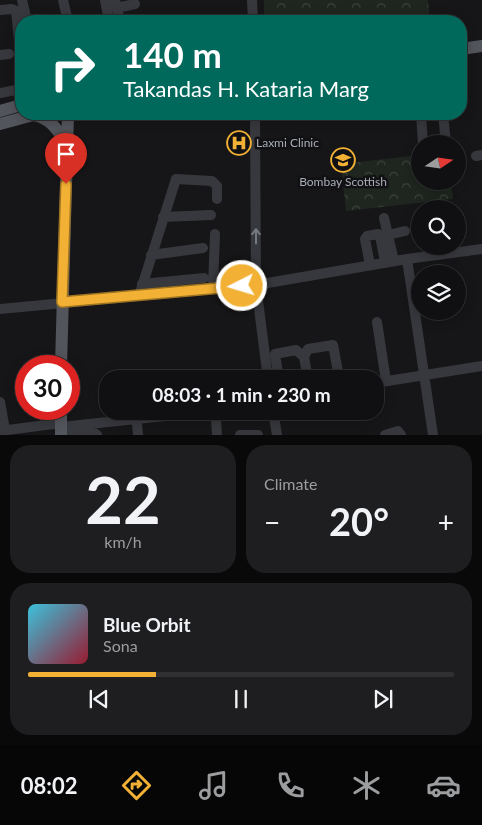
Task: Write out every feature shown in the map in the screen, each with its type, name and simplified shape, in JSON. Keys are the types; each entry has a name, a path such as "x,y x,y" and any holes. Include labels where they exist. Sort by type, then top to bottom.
{"main road":[{"path":"467,48 482,46"},
{"path":"1,114 15,108"},
{"path":"1,114 15,114"},
{"path":"47,120 57,128 67,144"},
{"path":"61,355 68,120"}],"street":[{"path":"22,0 26,15"},
{"path":"56,0 60,15"},
{"path":"63,0 67,15"},
{"path":"105,0 108,15"},
{"path":"252,0 253,15"},
{"path":"116,4 135,4"},
{"path":"0,10 12,9 15,10 16,15"},
{"path":"0,93 15,90"},
{"path":"255,120 256,285 267,370"},
{"path":"421,120 422,135"},
{"path":"444,120 445,135"},
{"path":"139,296 174,181 178,178 212,180 216,186 217,198"},
{"path":"163,217 210,215"},
{"path":"384,218 388,235 387,260"},
{"path":"388,235 405,231"},
{"path":"213,288 215,234"},
{"path":"369,262 366,236 378,234 387,260"},
{"path":"151,255 203,248"},
{"path":"0,309 256,285 369,262 482,249"},
{"path":"407,259 433,435"},
{"path":"142,284 204,278"},
{"path":"377,322 386,381 482,366"},
{"path":"309,370 308,349 333,345 333,363 336,370"},
{"path":"277,370 276,353 296,350 309,363"},
{"path":"0,402 2,425 61,429 97,435"},
{"path":"61,429 135,420"},
{"path":"216,420 217,435"},
{"path":"240,435 266,435 270,420"},
{"path":"384,435 398,431 401,435"}],"green space":[{"path":"264,0 428,0 429,15 264,15"},
{"path":"411,156 411,190 452,190 453,199 411,200 411,204 346,211 341,164"}],"place":[{"name":"Laxmi Clinic","path":"239,143"},
{"name":"Bombay Scottish","path":"343,160"}],"route":[{"path":"66,184 62,302 242,286"}]}
